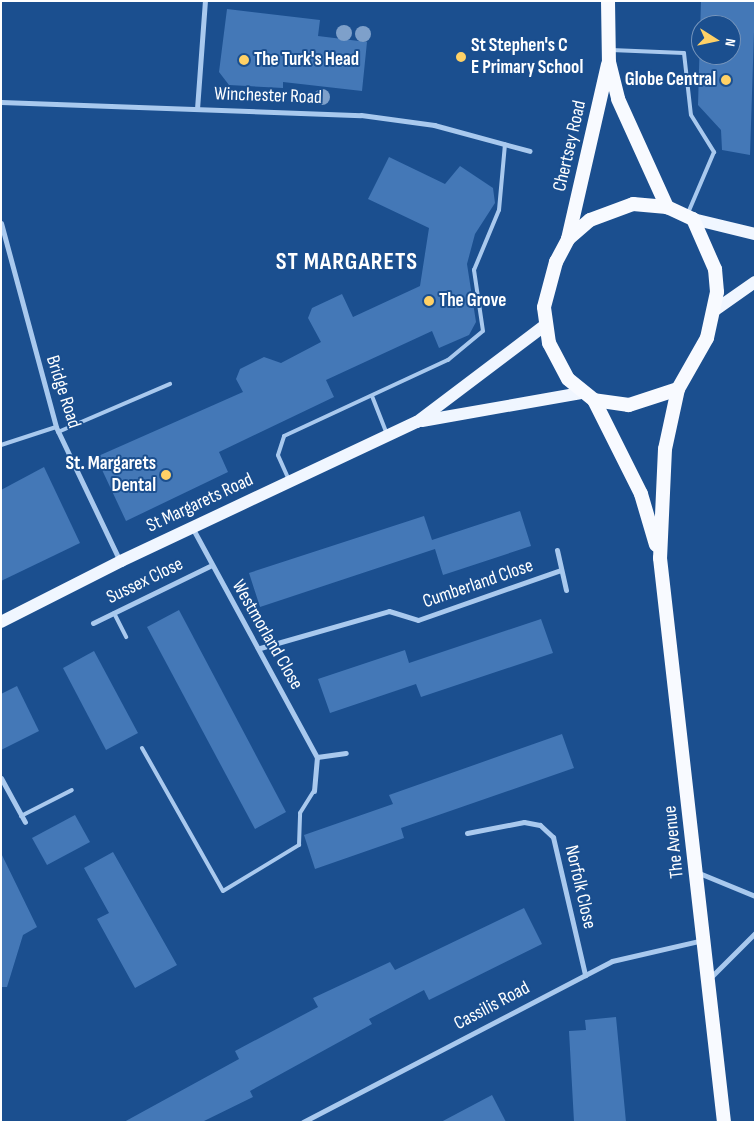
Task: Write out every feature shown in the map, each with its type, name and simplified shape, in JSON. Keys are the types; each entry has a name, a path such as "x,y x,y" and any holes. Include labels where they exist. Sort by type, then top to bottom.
{"highway":[{"name":"Chertsey Road","path":"608,1 609,56 618,99 667,207"},
{"name":"Chertsey Road","path":"544,326 549,285 568,238 609,56"},
{"path":"568,238 608,210 633,204 667,207 690,217"},
{"name":"The Avenue","path":"690,217 716,269 715,310 707,338 678,389 665,449 660,558 724,1122"},
{"path":"544,326 557,362 580,393 594,400 630,405 678,389"},
{"name":"The Avenue","path":"594,400 641,494 660,558"}],"main road":[{"path":"690,217 755,234"},
{"path":"715,310 755,282"},
{"name":"St Margarets Road","path":"1,622 120,561 417,422 498,365 544,326"},
{"name":"St Margarets Road","path":"417,422 580,393"}],"street":[{"path":"197,109 205,1"},
{"name":"Winchester Road","path":"1,102 393,119 530,151"},
{"name":"Bridge Road","path":"1,223 57,429 120,561"},
{"name":"Westmorland Close","path":"192,528 210,566 260,648 317,757"},
{"name":"Cumberland Close","path":"558,550 566,590"},
{"name":"Sussex Close","path":"93,623 210,566"},
{"name":"Cumberland Close","path":"260,648 389,611 418,620 561,570"},
{"path":"314,791 317,757 346,753"},
{"path":"1,778 25,822"},
{"name":"Norfolk Close","path":"467,833 524,822 540,825 553,837 585,975"},
{"path":"696,872 755,896"},
{"path":"708,980 755,934"},
{"name":"Cassilis Road","path":"303,1122 612,962 703,940"}],"lane":[{"path":"609,56 684,53 692,115 714,152 690,217"},
{"path":"290,482 278,455 284,436 448,360 483,331 474,270 499,210 505,144"},
{"path":"1,445 57,429 170,384"},
{"path":"372,396 387,436"},
{"path":"114,613 126,638"},
{"path":"142,748 223,891 299,846 300,813 314,791"},
{"path":"22,816 72,790"}],"building":[{"name":"Globe Central","path":"701,1 755,1 750,155 722,150 721,130 698,105 699,65 741,65 741,15 701,15"},
{"path":"227,9 320,20 318,36 367,42 362,91 283,82 283,88 229,85 219,72"},
{"name":"The Grove","path":"389,157 445,184 460,166 493,188 495,203 475,234 467,264 476,322 469,335 439,348 432,331 326,380 334,397 219,452 228,472 126,521 96,457 243,392 236,379 240,369 264,357 281,363 321,342 308,318 312,308 342,294 353,317 420,286 429,228 368,199"},
{"path":"44,467 80,543 1,581 1,490"},
{"path":"520,511 531,546 443,575 435,549 260,607 249,573 424,516 432,540"},
{"path":"179,610 286,812 255,829 147,627"},
{"path":"541,619 553,653 421,697 416,684 330,713 318,679 405,650 409,663"},
{"path":"94,651 138,733 106,750 63,668"},
{"path":"17,686 39,731 1,750 1,694"},
{"path":"562,734 574,768 401,828 404,838 315,869 304,835 393,804 389,795"},
{"path":"75,815 90,842 47,865 32,838"},
{"path":"113,852 177,965 135,988 97,919 109,913 84,868"},
{"path":"1,853 37,927 23,935 7,987 1,987"},
{"path":"524,908 542,944 429,1000 424,990 369,1019 372,1024 250,1091 253,1097 202,1122 124,1122 239,1059 235,1051 318,1007 313,998 390,962 395,970"},
{"path":"616,1017 626,1122 574,1122 569,1031 586,1030 585,1020"},
{"path":"492,1095 506,1122 441,1122"}],"place":[{"name":"St Stephen's C E Primary School","path":"461,57"},
{"name":"The Turk's Head","path":"244,60"},
{"name":"Globe Central","path":"726,80"},
{"name":"The Grove","path":"429,301"},
{"name":"St. Margarets Dental","path":"166,475"}],"district":[{"name":"ST MARGARETS","path":"347,262"}]}
